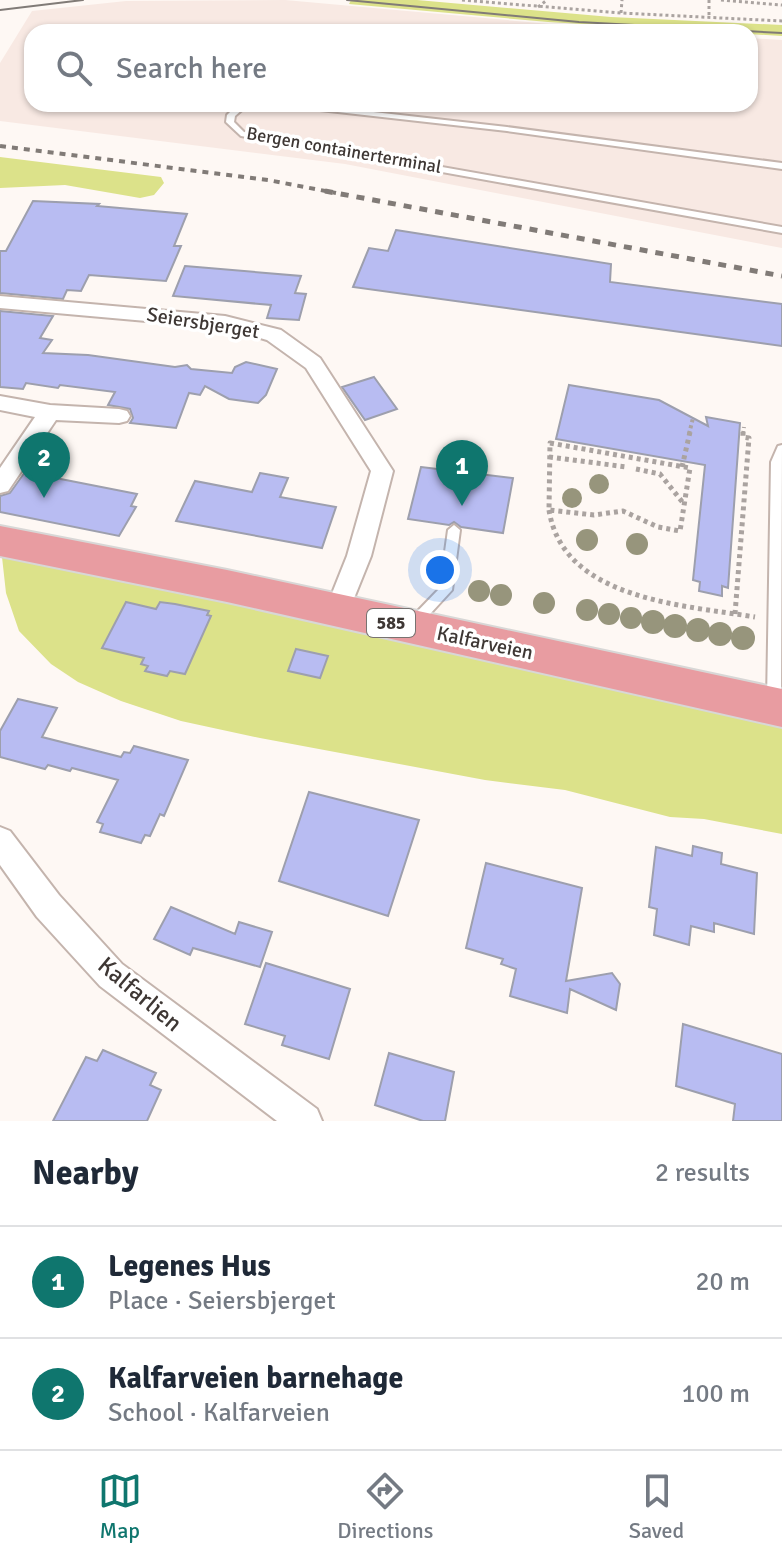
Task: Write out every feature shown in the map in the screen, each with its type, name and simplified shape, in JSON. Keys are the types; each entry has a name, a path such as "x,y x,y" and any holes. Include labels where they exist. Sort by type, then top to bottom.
{"main road":[{"name":"Kalfarveien","path":"0,541 778,707"}],"street":[{"name":"Seiersbjerget","path":"0,302 235,323 274,335 313,363 382,471 359,556 337,611"},
{"path":"0,403 50,412 119,416"},
{"path":"0,485 50,412"},
{"name":"Kalfarlien","path":"0,841 48,906 111,975 297,1119"}],"lane":[{"name":"Bergen containerterminal","path":"234,112 230,122 241,134 782,230"},
{"name":"Bergen containerterminal","path":"349,112 507,129 782,166"},
{"path":"778,707 775,621 777,462 782,449"},
{"path":"410,627 446,590 454,530"}],"path":[{"path":"462,0 621,13 782,21"},
{"path":"538,7 547,0"},
{"path":"621,13 622,0"},
{"path":"709,0 709,17"},
{"path":"721,0 782,5"},
{"path":"682,467 693,418"},
{"path":"735,614 749,438 743,437 744,427"},
{"path":"548,510 594,515 623,511 658,527 680,531 690,468 550,443 548,510 554,534 573,561 596,579 639,594 775,621"},
{"path":"549,457 627,467"},
{"path":"636,469 660,474 684,505"}],"shaded area":[{"path":"285,0 550,24 24,24 32,11 126,1"},
{"path":"24,24 24,112 758,112 758,38 782,40 782,248 345,164 0,121 0,63"}],"green space":[{"path":"351,0 417,0 611,17 782,25 782,36 758,35 758,24 581,24 349,4"},
{"path":"0,157 161,177 164,183 154,195 140,198 65,185 0,188"},
{"path":"2,557 120,579 782,725 782,834 704,819 670,817 565,790 485,780 260,738 181,721 121,701 78,682 51,664 19,631 6,593"}],"building":[{"path":"33,201 99,204 97,206 187,214 174,246 181,246 166,281 89,275 81,291 67,290 63,299 0,293 0,251 6,251"},
{"path":"396,230 611,264 610,282 782,304 782,346 353,287 369,248 388,251"},
{"path":"185,266 301,276 295,293 306,294 299,320 267,318 271,305 173,296"},
{"path":"0,311 53,316 40,338 52,340 43,353 88,355 175,367 187,365 191,369 232,373 235,367 246,362 277,369 266,395 258,403 229,399 205,386 200,395 189,393 176,428 130,423 133,418 130,409 108,405 115,392 26,383 23,389 0,387"},
{"path":"374,377 397,409 365,420 342,387"},
{"path":"569,385 659,400 708,426 706,417 740,423 728,588 722,586 722,596 699,591 700,582 693,580 705,465 556,439"},
{"path":"421,467 513,478 503,533 461,527 454,522 449,525 408,519"},
{"path":"25,472 137,494 131,506 136,507 119,536 0,512 0,496 10,493"},
{"path":"260,473 288,478 280,497 336,507 322,548 176,521 195,481 252,492"},
{"path":"126,602 156,609 160,602 209,611 207,615 211,616 185,674 170,671 167,676 145,671 148,666 141,664 144,658 102,648"},
{"path":"296,649 328,656 320,678 288,671"},
{"path":"18,699 57,708 42,737 121,757 124,752 130,753 134,746 188,760 164,816 160,814 150,836 145,835 141,843 100,832 103,824 97,822 118,780 72,768 70,771 48,765 45,769 0,757 0,731"},
{"path":"309,792 419,820 388,916 279,881"},
{"path":"693,846 722,853 721,864 757,873 754,934 714,923 714,932 691,926 689,945 654,935 657,909 649,907 656,847 692,856"},
{"path":"486,863 582,888 566,981 612,973 620,984 616,1010 570,989 567,1013 510,996 516,969 501,964 503,959 466,948"},
{"path":"171,907 235,934 239,922 272,932 260,967 193,948 190,955 154,939"},
{"path":"266,963 350,989 329,1059 282,1045 285,1036 245,1024"},
{"path":"683,1024 782,1054 782,1121 733,1121 735,1104 676,1086"},
{"path":"103,1050 156,1073 150,1085 161,1090 147,1121 53,1121 86,1057 97,1061"},
{"path":"389,1053 454,1072 445,1121 423,1121 375,1105"}],"tram line":[{"path":"0,10 83,0"},
{"path":"347,0 616,24"},
{"path":"758,32 782,33"}],"railway":[{"path":"0,146 268,180 336,193"},
{"path":"325,191 782,276"}],"place":[{"name":"Kalfarveien barnehage","path":"44,498"},
{"name":"Legenes Hus","path":"462,506"}]}
